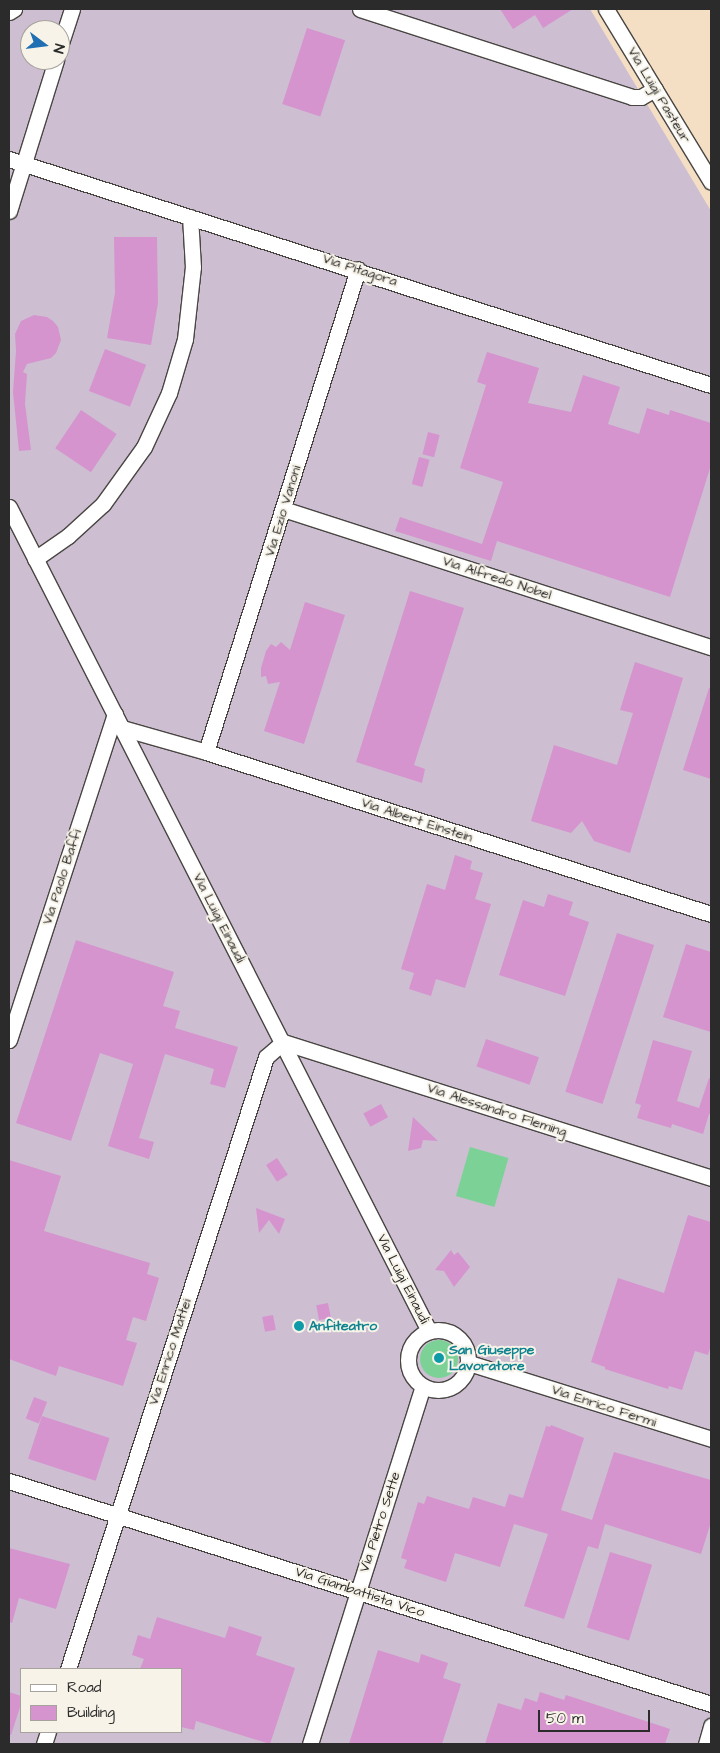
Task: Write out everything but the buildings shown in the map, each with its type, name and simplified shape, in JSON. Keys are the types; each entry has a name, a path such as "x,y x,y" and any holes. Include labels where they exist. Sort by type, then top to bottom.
{"street":[{"path":"9,12 14,9"},
{"path":"360,9 632,97 641,97 655,89"},
{"name":"Via Luigi Pasteur","path":"606,9 711,182"},
{"path":"9,211 16,161 52,70"},
{"name":"Via Pitagora","path":"16,161 358,269 711,385"},
{"path":"35,559 68,536 103,504 144,447 169,393 186,330 193,267 190,217"},
{"name":"Via Ezio Vanoni","path":"206,752 358,269"},
{"name":"Via Luigi Einaudi","path":"9,507 429,1330"},
{"name":"Via Alfredo Nobel","path":"283,509 711,647"},
{"name":"Via Albert Einstein","path":"118,721 206,752 711,914"},
{"name":"Via Paolo Baffi","path":"9,1040 118,721"},
{"name":"Via Alessandro Fleming","path":"283,1042 711,1178"},
{"name":"Via Enrico Mattei","path":"68,1668 266,1056 283,1042"},
{"path":"439,1329 458,1336 466,1348 469,1363 461,1381 443,1390 424,1386 416,1380 410,1372 409,1352 420,1335 429,1330 439,1329"},
{"name":"Via Enrico Fermi","path":"469,1363 711,1439"},
{"name":"Via Pietro Sette","path":"310,1744 424,1386"},
{"name":"Via Giambattista Vico","path":"9,1481 711,1704"},
{"path":"706,1744 711,1726"}],"shaded area":[{"path":"9,9 590,9 711,211 711,1744 9,1744"}],"green space":[{"path":"470,1147 508,1158 494,1207 456,1196"},
{"path":"439,1340 453,1345 458,1359 453,1373 439,1378 425,1373 420,1359 425,1345"}],"place":[{"name":"Anfiteatro","path":"299,1326"},
{"name":"San Giuseppe Lavoratore","path":"439,1358"}]}
